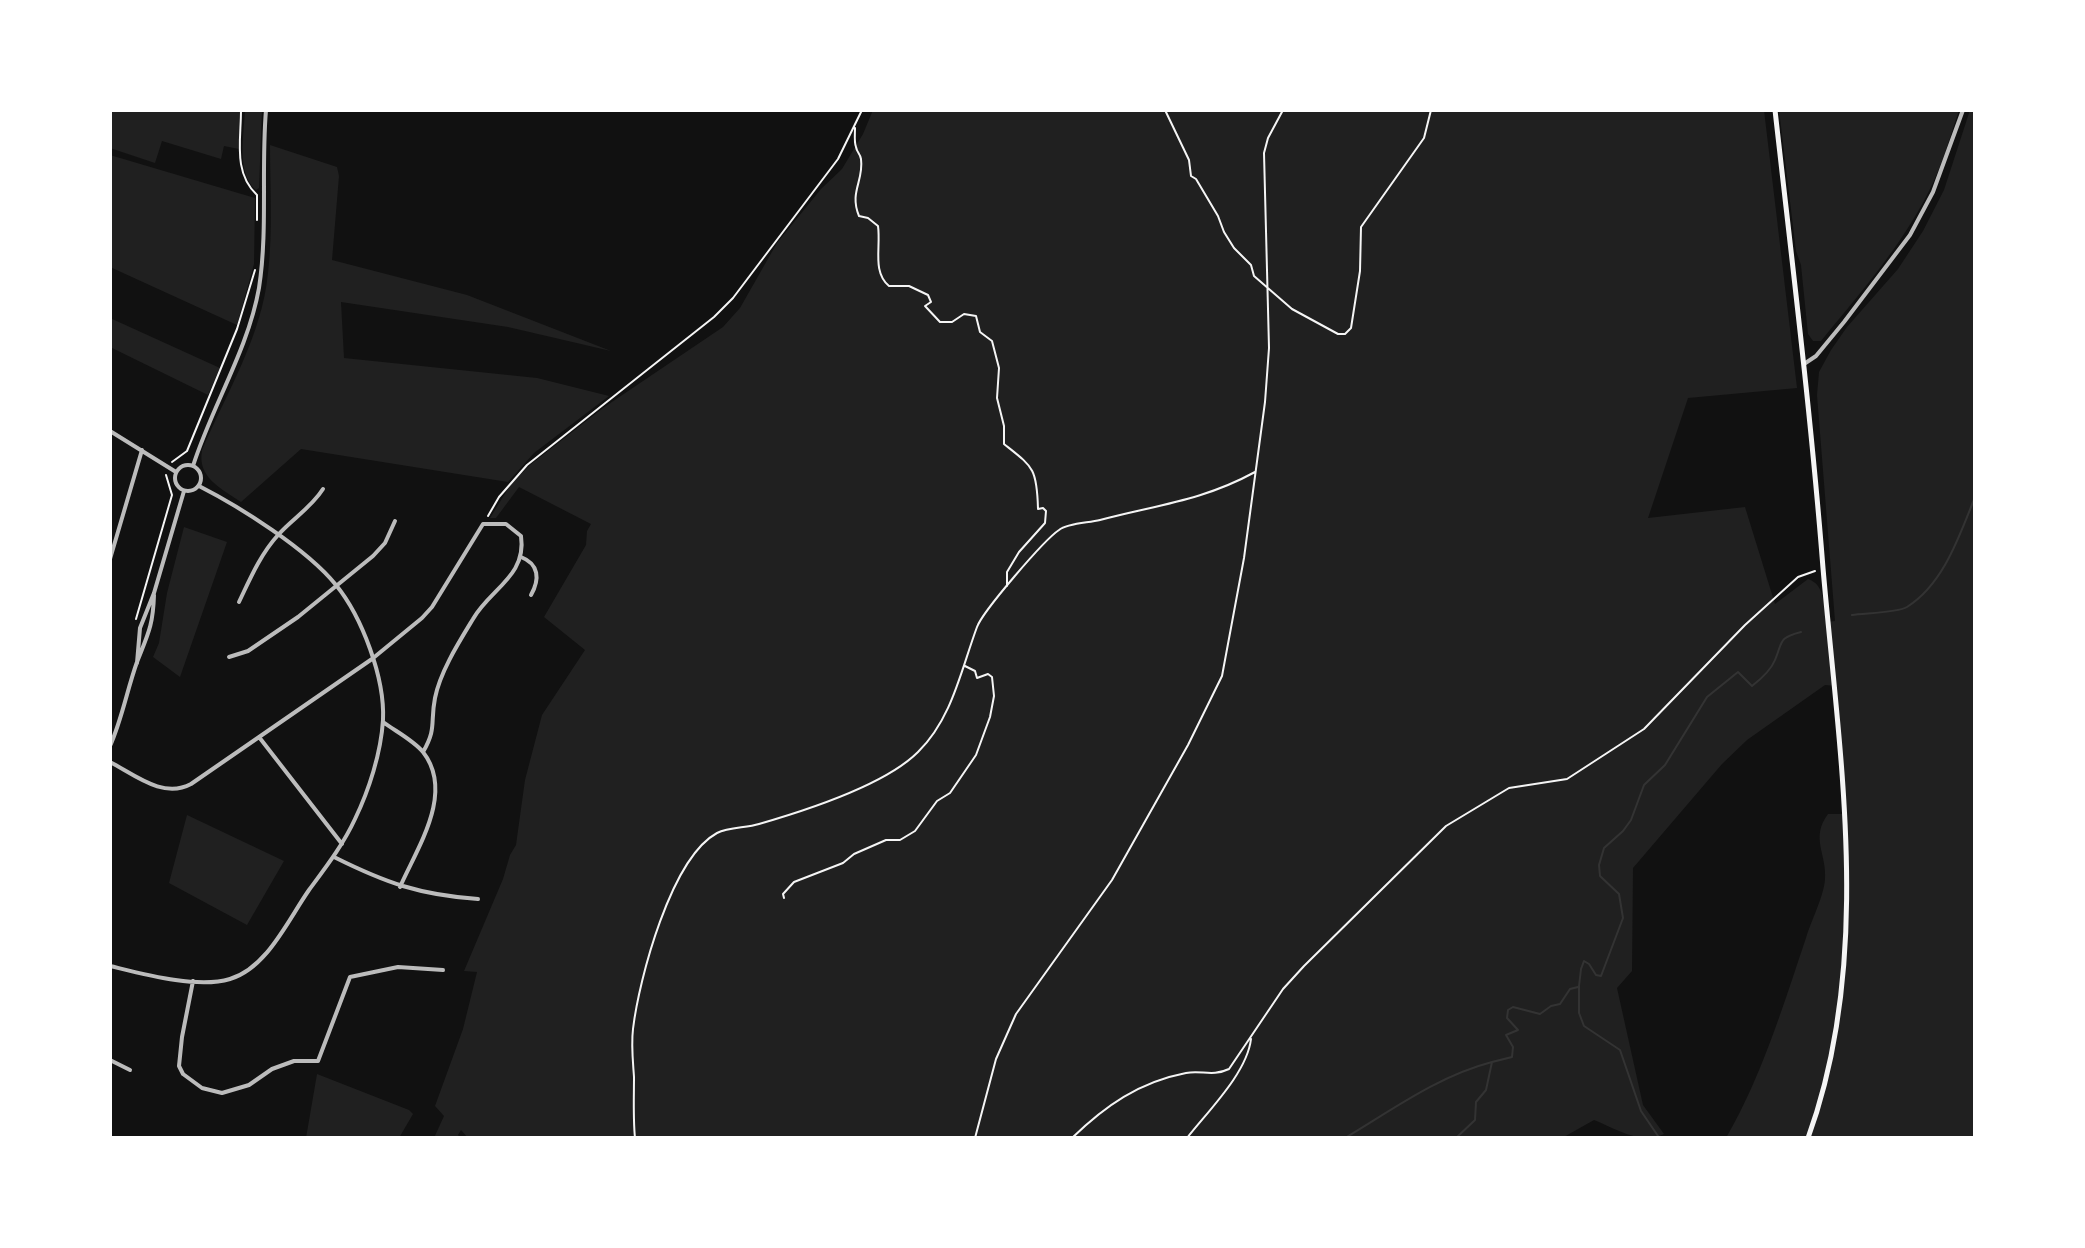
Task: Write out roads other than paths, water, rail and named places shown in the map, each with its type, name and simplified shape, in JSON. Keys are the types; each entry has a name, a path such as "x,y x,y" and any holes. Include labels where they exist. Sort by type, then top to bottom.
{"main road":[{"path":"1775,110 1804,364 1836,703 1846,849 1846,916 1840,1002 1808,1138"}],"street":[{"path":"193,466 241,347 259,287 266,110"},
{"path":"1804,364 1816,356 1844,322 1910,235 1933,192 1963,110"},
{"path":"110,431 176,472"},
{"path":"110,559 142,450"},
{"path":"185,465 193,466 201,474 199,486 195,490 184,491 175,483 176,472 185,465"},
{"path":"110,966 193,981 222,980 246,971 264,955 342,844 367,791 383,722 379,683 372,659 350,605 335,584 308,558 219,496 199,486"},
{"path":"239,602 255,566 277,536 316,501 323,489"},
{"path":"137,663 140,628 154,593 184,491"},
{"path":"229,657 261,643 373,556 385,543 395,521"},
{"path":"110,762 160,789 179,790 372,659 432,607 483,524 506,524 515,528 521,536 521,557 506,584 475,615 451,659 435,697 432,737 423,752"},
{"path":"521,557 534,566 537,574 531,595"},
{"path":"110,746 137,663 152,630 154,593"},
{"path":"383,722 423,752 435,778 432,813 400,887"},
{"path":"259,737 342,844"},
{"path":"334,857 400,887 442,897 478,899"},
{"path":"193,981 179,1066 183,1074 202,1088 222,1093 249,1085 272,1069 294,1061 318,1061 350,977 398,967 443,970"},
{"path":"110,1060 130,1070"}],"waterway":[{"path":"1852,615 1902,609 1920,597 1941,572 1975,497"},
{"path":"1658,1136 1641,1111 1620,1050 1584,1026 1579,1013 1579,986 1584,961 1596,975 1601,976 1623,918 1619,894 1600,876 1599,865 1604,848 1631,820 1644,785 1665,765 1707,697 1738,672 1752,686 1771,667 1782,641 1801,632"},
{"path":"1456,1138 1475,1120 1476,1102 1486,1090 1492,1062 1512,1057 1513,1047 1506,1035 1518,1030 1507,1018 1508,1010 1513,1007 1540,1014 1560,1004 1570,989 1578,987"},
{"path":"1345,1138 1434,1085 1492,1062"}]}
